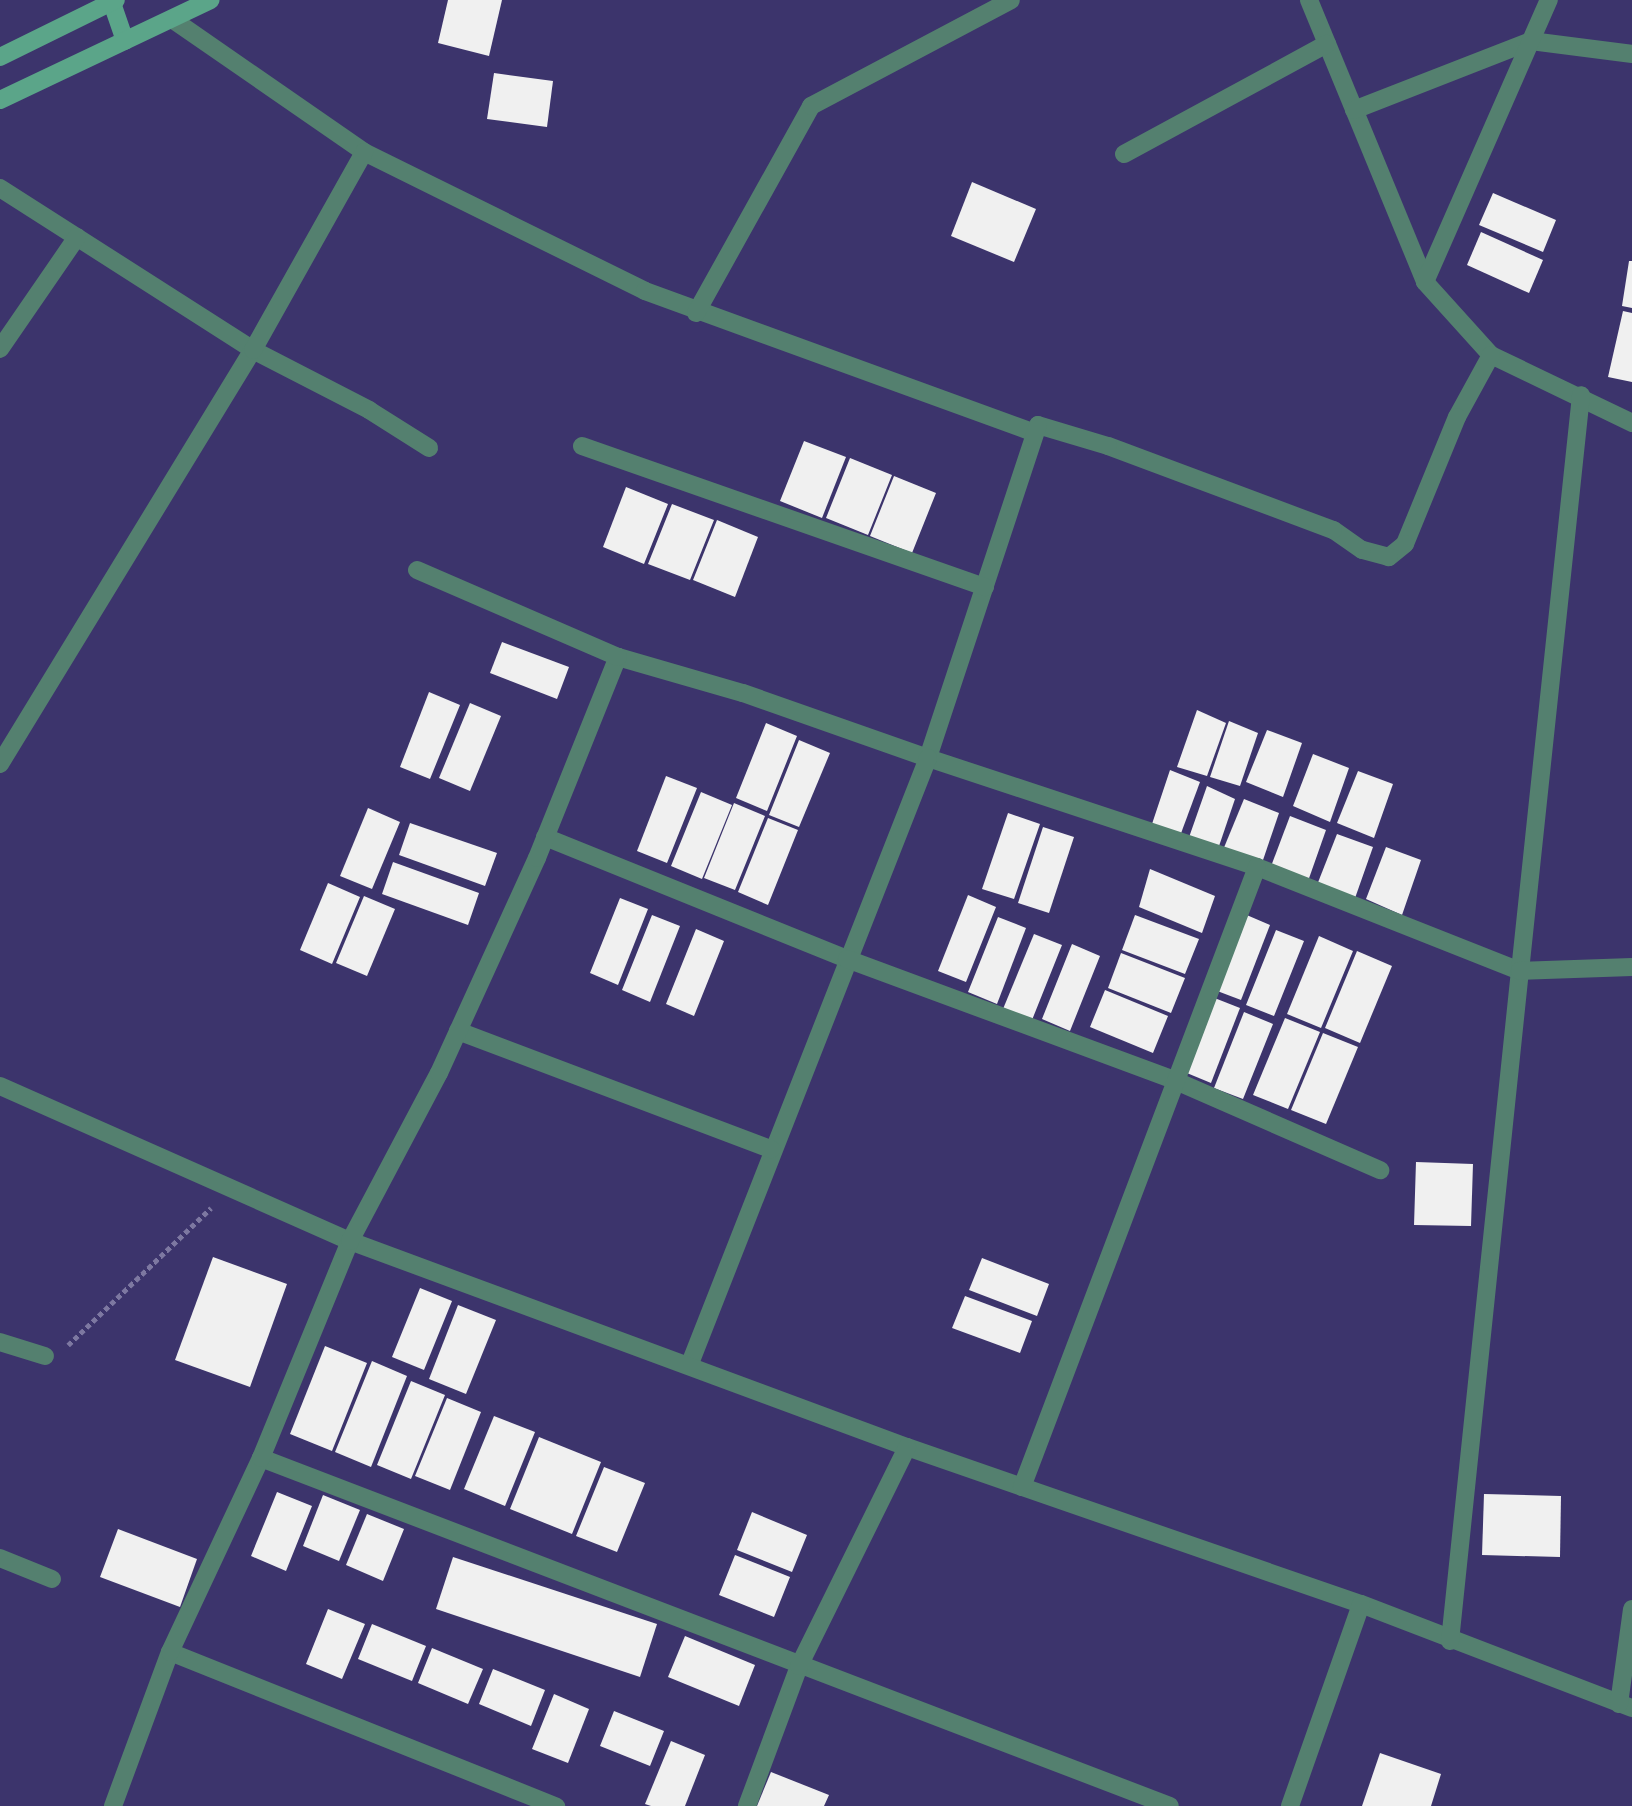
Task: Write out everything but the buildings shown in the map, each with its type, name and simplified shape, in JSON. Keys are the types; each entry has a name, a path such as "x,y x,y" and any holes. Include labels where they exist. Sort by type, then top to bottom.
{"main road":[{"path":"0,100 211,0"},
{"path":"0,57 112,1 125,41"}],"street":[{"path":"696,313 811,106 1010,0"},
{"path":"1309,0 1425,282 1491,355 1581,395 1632,423"},
{"path":"1425,282 1549,0"},
{"path":"172,19 364,152 696,313 1035,433"},
{"path":"1354,110 1531,41 1632,54"},
{"path":"1124,154 1327,44"},
{"path":"0,764 253,350 364,152"},
{"path":"0,188 253,350 369,410 429,448"},
{"path":"0,349 77,237"},
{"path":"689,1366 771,1149 928,758 1038,425 1108,446 1333,530 1362,550 1389,556 1405,544 1457,417 1491,355"},
{"path":"1450,1641 1581,395"},
{"path":"582,446 985,587"},
{"path":"417,570 618,657 743,693 928,758 1257,867 1520,971 1632,967"},
{"path":"113,1806 170,1651 261,1458 350,1241 458,1031 545,837 618,657"},
{"path":"545,837 847,959 1176,1081 1380,1170"},
{"path":"1022,1487 1257,867"},
{"path":"458,1031 771,1149"},
{"path":"0,1086 350,1241 907,1447 1361,1604 1450,1641 1626,1706 1632,1609"},
{"path":"0,1342 45,1356"},
{"path":"747,1806 799,1666 907,1447"},
{"path":"261,1458 1170,1806"},
{"path":"0,1558 51,1578"},
{"path":"1290,1806 1361,1604"},
{"path":"170,1651 556,1806"}],"path":[{"path":"45,1356 66,1347 231,1188"}]}
